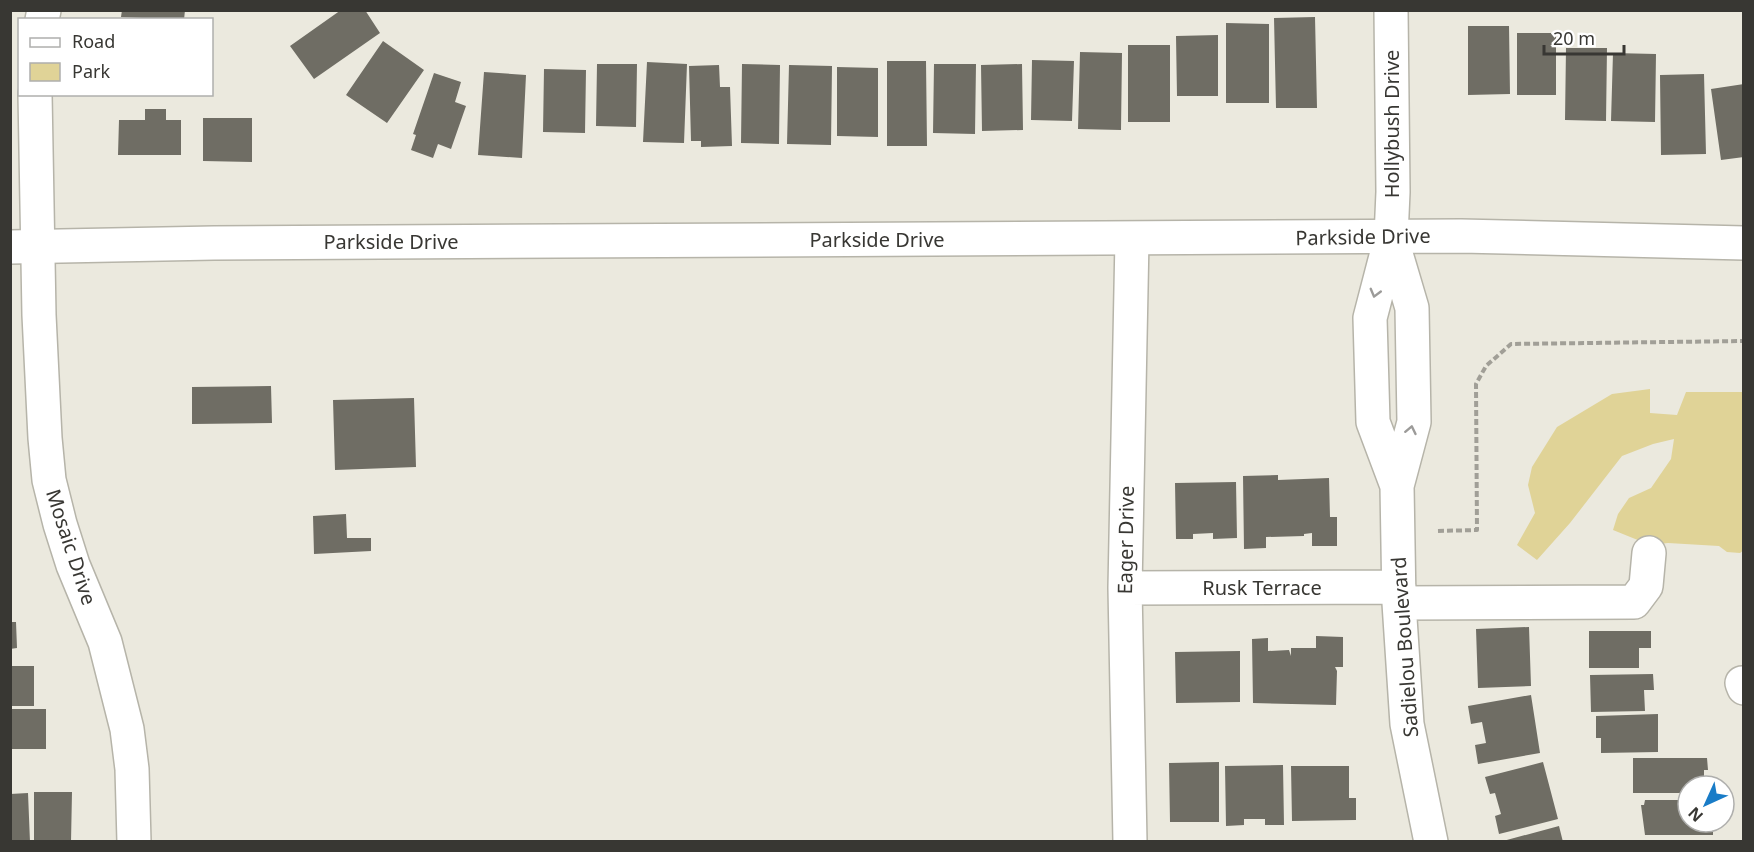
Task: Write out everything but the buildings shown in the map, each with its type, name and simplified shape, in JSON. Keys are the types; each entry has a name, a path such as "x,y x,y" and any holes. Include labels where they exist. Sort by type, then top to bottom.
{"street":[{"name":"Hollybush Drive","path":"1391,237 1393,192 1392,10"},
{"name":"Mosaic Drive","path":"35,96 24,247 49,480 73,565 105,642 127,729 132,769 134,842"},
{"name":"Parkside Drive","path":"24,247 214,243 1461,236 1743,243"},
{"name":"Sadielou Boulevard","path":"1391,237 1412,308 1413,422 1397,486 1399,595 1407,724 1431,842"},
{"name":"Eager Drive","path":"1130,842 1125,588 1132,238"},
{"name":"Rusk Terrace","path":"1125,588 1634,602 1646,586 1649,553"}],"path":[{"path":"1438,531 1477,530 1476,384 1486,366 1511,344 1743,341"}],"green space":[{"path":"1650,389 1650,413 1677,415 1686,392 1743,392 1744,550 1740,553 1727,552 1719,546 1668,543 1650,545 1613,530 1618,514 1629,498 1651,488 1671,459 1674,439 1622,456 1570,523 1537,560 1517,545 1535,513 1528,485 1532,467 1557,427 1612,394"}]}
